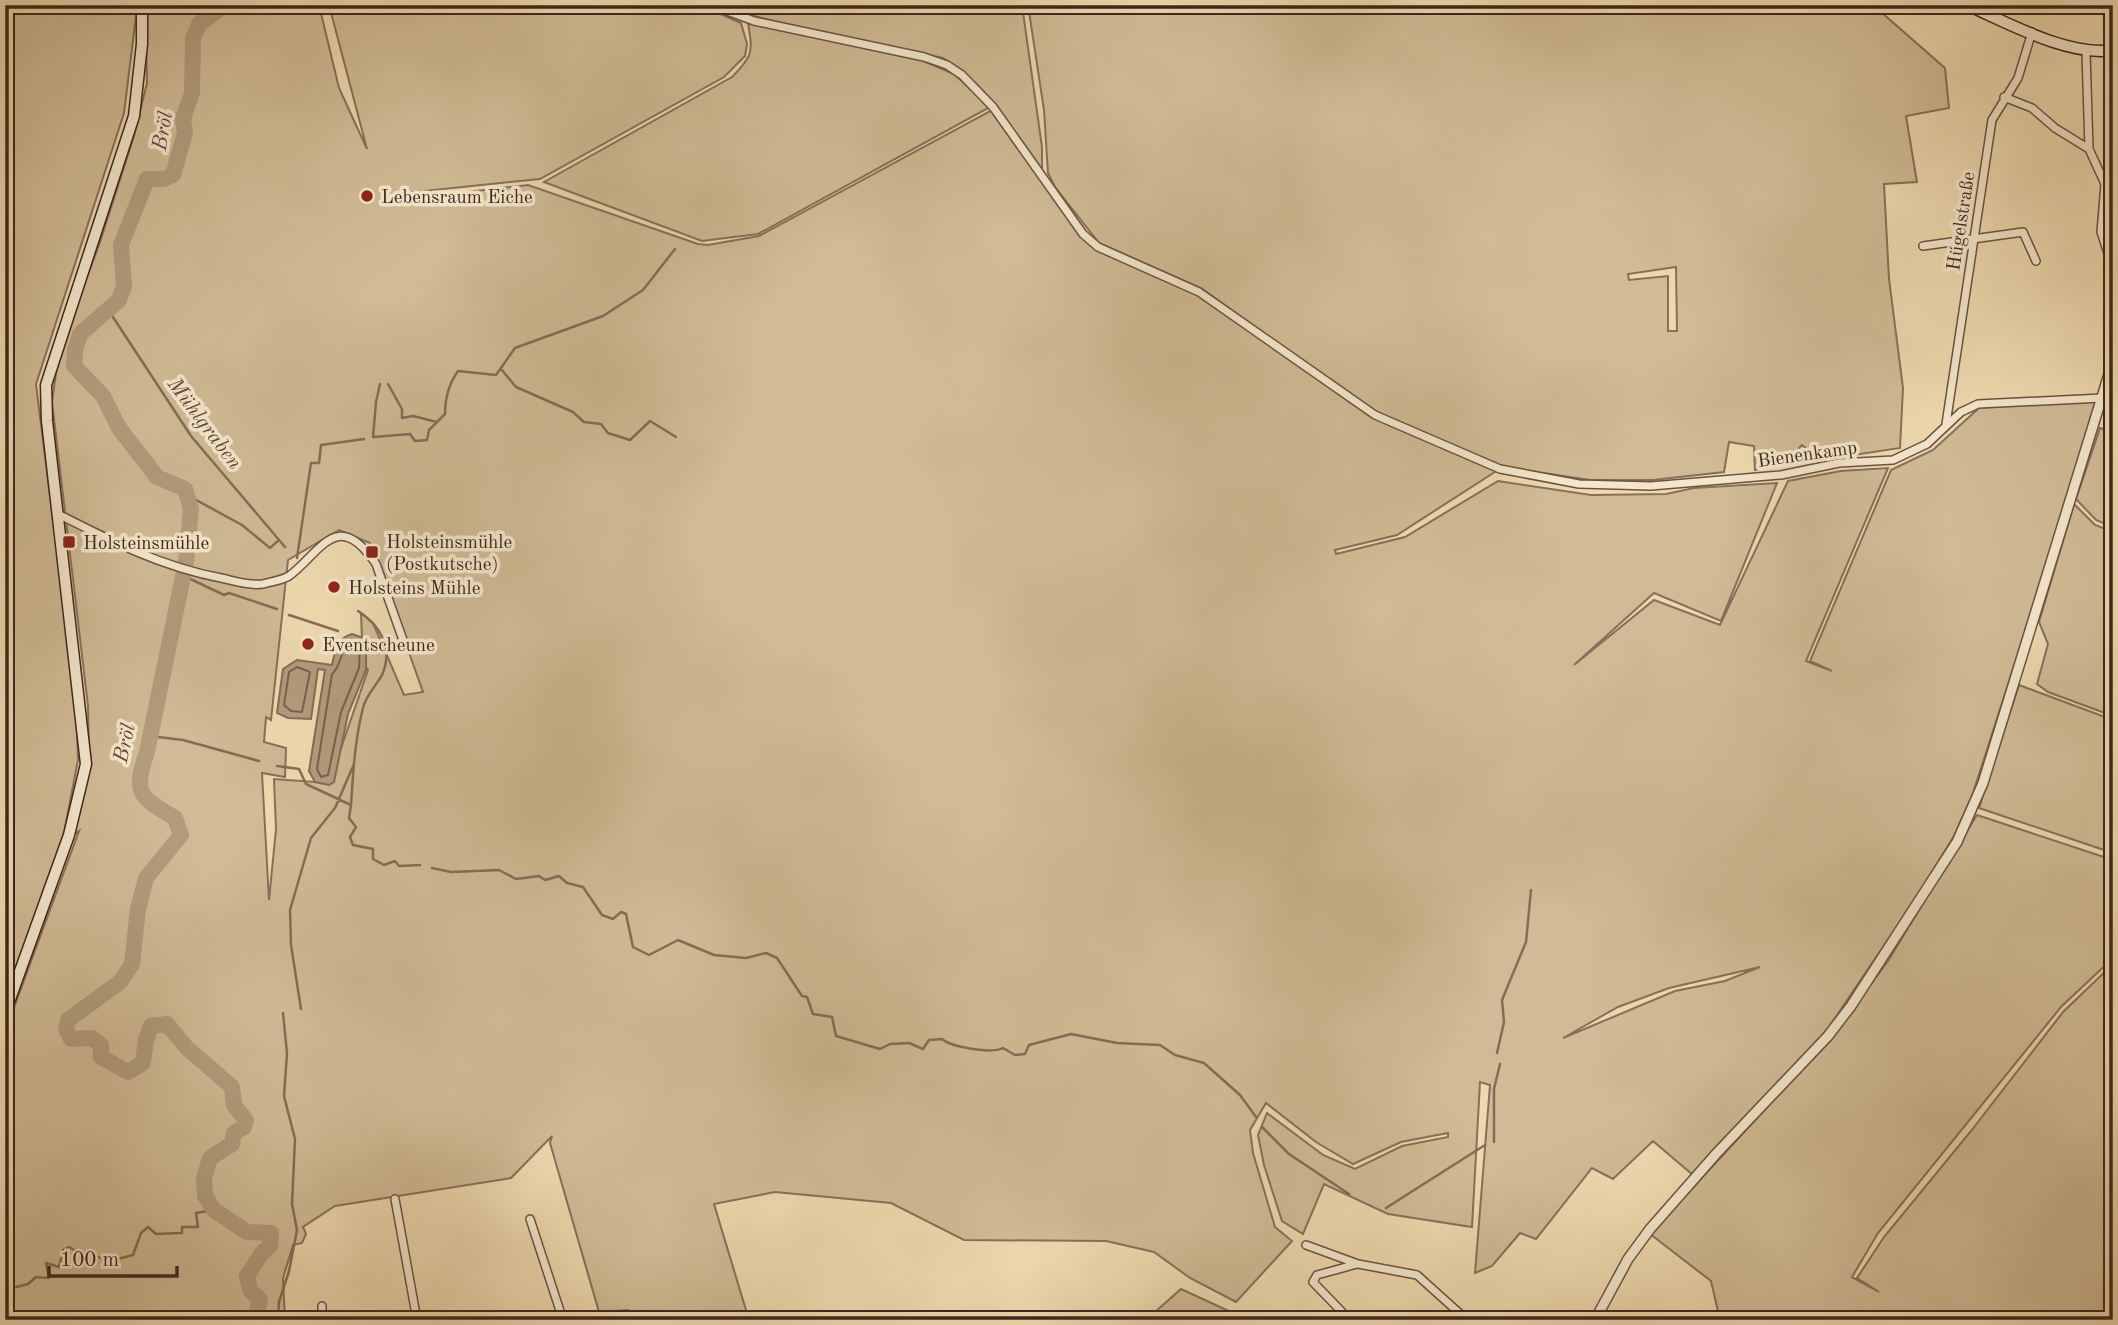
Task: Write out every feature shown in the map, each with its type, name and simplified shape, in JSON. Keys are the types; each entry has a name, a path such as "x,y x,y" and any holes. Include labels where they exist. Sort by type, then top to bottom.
{"main road":[{"path":"5,1013 69,835 86,764 46,385 134,116 142,44 142,5"},
{"path":"1967,5 2086,52 2113,50"}],"street":[{"name":"Bienenkamp","path":"710,5 754,21 912,54 947,65 993,107 1083,234 1098,247 1199,292 1375,415 1500,469 1579,484 1651,486 1781,475 1839,463 1893,460 1927,444 1946,424 1978,404 2102,398"},
{"name":"Hügelstraße","path":"1946,424 1992,121 2004,97 2018,78 2032,32"},
{"path":"2086,52 2089,149 2105,184 2101,232 2105,253 2113,269"},
{"path":"2004,97 2032,108 2055,128 2089,149"},
{"path":"1923,246 2022,232 2029,240 2036,261"},
{"path":"1595,1320 1628,1259 1664,1214 1716,1154 1828,1036 1885,956 1957,842 1983,783 2113,361"},
{"path":"58,514 173,568 262,584 287,577 324,542 340,536 369,554 383,579 403,640"},
{"path":"395,1199 417,1320"},
{"path":"530,1219 563,1320"},
{"path":"1306,1245 1358,1264 1417,1275 1467,1320"},
{"path":"1340,1320 1342,1312 1313,1282 1317,1275 1358,1264"},
{"path":"321,1306 322,1320"}],"shaded area":[{"path":"5,5 136,5 137,8 124,113 36,384 76,705 78,760 63,838 5,997"},
{"path":"145,5 319,5 339,88 367,149 329,5 700,5 741,23 747,44 745,56 724,77 540,179 395,194 399,200 528,185 698,244 708,245 759,236 992,110 1079,234 1197,294 1369,415 1498,470 1397,535 1335,550 1336,554 1405,537 1498,481 1591,495 1666,494 1694,488 1777,483 1721,621 1654,593 1574,665 1654,600 1720,625 1788,481 1841,471 1888,468 1806,661 1832,671 1810,661 1891,470 1933,450 1979,408 2100,400 1972,796 1954,836 1916,898 1825,1033 1693,1175 1653,1141 1613,1179 1592,1168 1536,1239 1520,1233 1492,1266 1475,1273 1490,1085 1480,1082 1472,1227 1388,1214 1324,1184 1303,1234 1282,1221 1264,1165 1258,1135 1267,1113 1323,1155 1355,1169 1402,1146 1448,1137 1448,1133 1401,1142 1353,1164 1316,1142 1266,1103 1250,1130 1253,1153 1275,1227 1292,1241 1236,1302 1190,1278 1154,1252 1106,1241 964,1240 891,1203 775,1192 714,1204 749,1320 632,1320 628,1310 599,1312 550,1143 552,1136 511,1178 335,1206 303,1227 306,1234 302,1243 293,1245 283,1278 285,1320 5,1320 5,1032 79,831 74,835 89,762 88,706 52,402 59,351 99,245 134,136 147,83","holes":["339,530 370,543 423,692 404,695 373,623 361,613 363,664 368,670 329,783 274,779 276,829 269,900 262,773 285,777 286,748 264,742 266,717 271,720 288,560","1760,967 1725,981 1675,991 1563,1038 1618,1007 1669,988"]},
{"path":"715,5 1022,5 1042,147 1042,172 986,94 943,58 773,21"},
{"path":"1028,5 1873,5 1945,68 1949,108 1906,116 1917,182 1884,184 1889,279 1903,388 1900,448 1821,460 1802,445 1785,463 1755,470 1754,446 1729,442 1724,472 1653,480 1590,480 1498,466 1372,410 1201,288 1099,243 1055,187 1048,173 1044,110","holes":["1676,267 1677,331 1668,331 1668,276 1629,280 1628,274"]},
{"path":"748,23 921,60 954,74 990,107 758,234 702,241 544,182 732,77 750,53"},
{"path":"2100,428 2113,432 2113,527 2096,520 2076,499"},
{"path":"2074,504 2095,525 2113,532 2113,716 2048,692 2037,684 2048,644 2039,622"},
{"path":"2019,685 2113,720 2113,853 1979,808"},
{"path":"1977,815 2113,860 2113,958 2061,1007 1878,1233 1852,1277 1879,1292 1857,1278 1884,1237 2063,1012 2113,964 2113,1320 1720,1320 1711,1281 1650,1234 1832,1037 1888,961"},
{"path":"1181,1289 1248,1320 1146,1320"}],"water":[{"path":"352,634 366,639 366,670 348,714 334,782 329,785 315,782 309,771 325,670 318,669 311,719 288,718 277,713 283,669 297,660 332,665 340,642"}],"waterway":[{"name":"Bröl","path":"225,5 199,24 193,39 192,93 183,119 185,133 173,175 164,179 147,179 121,245 124,286 119,300 80,334 75,350 74,366 103,396 119,428 157,477 185,489 191,509 186,562 140,777 142,793 154,805 175,818 181,835 146,878 138,909 132,964 120,982 68,1020 66,1029 71,1039 92,1038 101,1045 101,1057 128,1072 143,1063 151,1026 167,1024 186,1047 232,1087 234,1105 246,1120 244,1127 234,1133 232,1144 210,1158 204,1178 205,1196 214,1210 247,1232 271,1233 270,1246 261,1254 247,1276 250,1290 260,1300 255,1320"},
{"path":"380,384 373,437 410,434 415,441 427,440 429,430 445,414 448,392 458,371 496,375 515,348 603,316 643,290 675,249"},
{"name":"Mühlgraben","path":"109,311 191,436 285,547"},
{"path":"501,369 516,387 573,412 584,422 601,424 608,433 630,440 650,421 676,437"},
{"path":"388,384 402,409 402,418 413,416 437,422"},
{"path":"297,558 311,463 319,463 321,445 364,439"},
{"path":"187,495 242,525 270,548 279,540"},
{"path":"182,575 224,595 229,593 277,609"},
{"name":"Mühlgraben","path":"351,805 356,744 364,703 382,675 386,656 383,638 373,623 358,611"},
{"path":"289,615 338,631"},
{"path":"150,736 183,740 259,761"},
{"name":"Mühlgraben","path":"301,1009 291,945 290,910 311,838 335,808 354,764"},
{"path":"277,766 299,769 306,784 351,805 349,818 356,827 350,837 353,845 373,849 373,859 384,865 395,861 399,866 420,865"},
{"path":"432,868 451,872 499,870 516,879 539,876 545,880 559,876 567,883 583,887 602,915 613,919 621,912 626,914 633,947 649,955 678,940 714,955 746,958 766,953 777,958 802,996 807,997 813,1014 832,1017 836,1036 880,1049 890,1044 909,1043 923,1049 929,1040 942,1039 971,1049 1003,1048 1015,1055 1025,1054 1029,1045 1071,1034 1117,1043 1160,1045 1175,1055 1204,1063 1240,1095 1256,1117"},
{"path":"1497,1053 1504,1022 1502,1000 1526,942 1531,890"},
{"path":"278,1320 279,1302 289,1271 297,1230 292,1204 295,1139 284,1096 287,1053 283,1013"},
{"path":"1494,1142 1494,1089 1500,1064"},
{"path":"1262,1127 1289,1154 1349,1194"},
{"path":"1386,1208 1485,1145"},
{"path":"5,1290 28,1284 36,1277 49,1278 46,1263 59,1267 63,1250 69,1247 82,1255 89,1254 110,1261 133,1255 141,1233 148,1227 156,1234 182,1233 182,1227 198,1227 196,1213 214,1210"}],"place":[{"name":"Lebensraum Eiche","path":"367,196"},
{"name":"Holsteinsmühle","path":"69,542"},
{"name":"Holsteinsmühle (Postkutsche)","path":"372,552"},
{"name":"Holsteins Mühle","path":"334,587"},
{"name":"Eventscheune","path":"308,644"}]}
